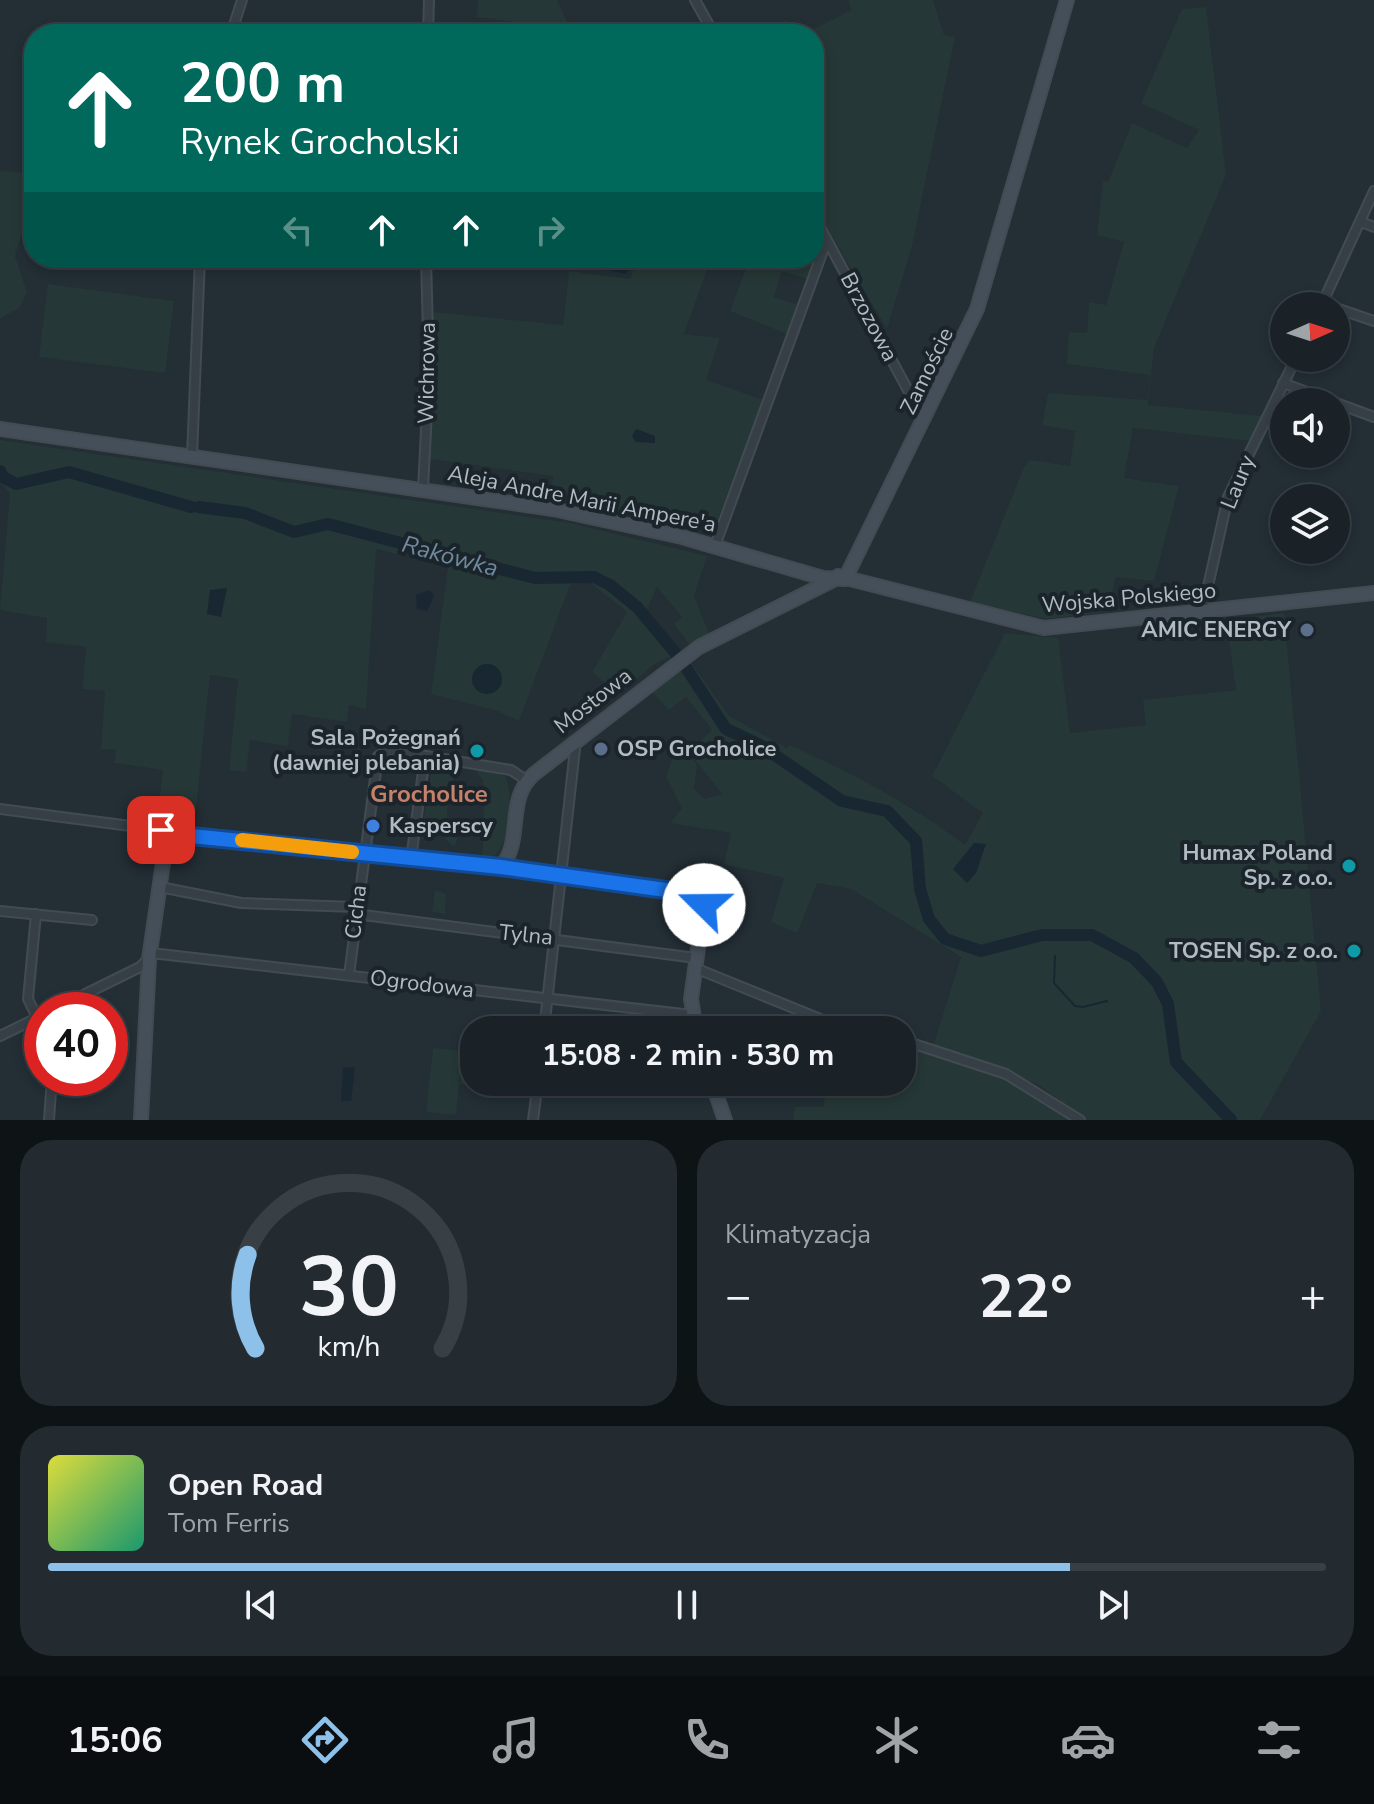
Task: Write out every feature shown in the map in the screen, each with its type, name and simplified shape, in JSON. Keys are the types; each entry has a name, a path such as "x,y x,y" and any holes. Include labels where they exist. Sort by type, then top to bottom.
{"street":[{"path":"234,24 242,0"},
{"path":"428,24 429,0"},
{"path":"695,0 708,24"},
{"name":"Zamoście","path":"845,579 977,309 1067,0"},
{"path":"1334,292 1374,191"},
{"path":"1361,222 1374,227"},
{"name":"Brzozowa","path":"824,249 917,407 927,416"},
{"path":"192,456 200,268"},
{"name":"Wichrowa","path":"423,489 429,371 426,268"},
{"path":"715,546 815,268"},
{"path":"1350,313 1374,321"},
{"name":"Laury","path":"1202,613 1228,497 1289,372"},
{"path":"1283,383 1297,388"},
{"path":"1350,408 1374,417"},
{"name":"Aleja Andre Marii Ampere'a","path":"0,429 553,509 790,560 845,579"},
{"name":"Aleja Andre Marii Ampere'a","path":"733,550 807,574 845,579"},
{"path":"807,574 811,582 808,590"},
{"path":"808,590 827,581 845,579"},
{"name":"Wojska Polskiego","path":"845,579 1044,628 1374,593"},
{"name":"Mostowa","path":"526,780 686,655 808,590"},
{"path":"546,1016 576,739"},
{"name":"Cicha","path":"349,975 378,756 389,750 425,757"},
{"path":"556,756 571,761 575,766"},
{"path":"411,859 425,757 511,770 526,780 517,797 510,849 501,867"},
{"path":"0,809 171,834 501,867 699,896 704,905 692,1015"},
{"path":"141,1120 150,956 166,842 171,834"},
{"name":"Tylna","path":"160,887 241,903 356,910 555,938 696,963 815,1016"},
{"path":"0,911 92,920"},
{"path":"29,992 36,914"},
{"path":"89,992 140,967 150,956"},
{"name":"Ogrodowa","path":"150,956 349,975 692,1015"},
{"path":"0,1036 24,1025"},
{"path":"916,1045 1006,1074 1080,1120"},
{"path":"49,1120 51,1096"},
{"path":"533,1120 536,1096"},
{"path":"717,1096 725,1120"}],"shaded area":[{"path":"478,0 557,0 568,24 521,24 477,17"},
{"path":"848,0 933,0 944,35 955,37 912,246 887,329 824,223 824,24 852,10"},
{"path":"1206,7 1226,175 1154,348 1148,405 1261,416 1250,441 1133,428 1124,478 1179,486 1154,581 1116,577 1107,612 1047,619 970,602 1024,467 1030,460 1070,466 1075,431 1042,425 1048,393 1148,400 1150,375 1067,364 1069,332 1087,333 1089,302 1106,305 1124,242 1097,235 1103,181 1108,182 1132,123 1187,148 1199,130 1141,103 1182,9"},
{"path":"0,171 24,173 24,227 15,256 27,292 20,307 0,319"},
{"path":"634,268 707,268 684,334 720,338 706,380 764,400 712,534 551,495 553,476 429,459 434,312 563,325 569,271 630,279"},
{"path":"746,268 812,268 808,279 782,271 774,297 801,306 789,335 730,311"},
{"path":"48,284 174,301 165,373 39,357"},
{"path":"0,440 570,523 707,556 694,596 709,633 690,645 674,624 682,617 657,587 642,620 672,656 656,663 619,694 592,672 627,612 589,582 570,585 519,721 495,710 431,694 449,560 399,547 397,554 376,549 366,709 349,705 347,722 292,714 288,746 250,740 246,772 229,770 238,679 210,675 194,827 157,822 163,770 114,763 116,750 101,749 105,691 82,689 86,647 46,642 47,618 0,610 10,493 0,482"},
{"path":"1284,613 1321,1011 1260,1120 1087,1120 1037,1084 933,1046 961,957 851,889 817,883 797,933 771,922 784,878 724,864 731,833 670,823 682,808 666,777 678,742 697,764 694,789 704,799 722,794 689,752 712,730 686,697 669,710 650,690 689,660 729,716 787,748 789,745 812,755 880,790 965,845 983,813 932,776 1005,633 1058,638 1070,733 1146,725 1143,700 1236,690 1226,620"},
{"path":"446,764 462,767 453,776 447,815 458,838 454,847 443,836 422,831 432,767"},
{"path":"479,769 505,776 510,798 508,826 499,851 491,858 481,860 484,836 475,835 476,826 484,817 483,780 477,773"},
{"path":"435,890 446,894 445,914 432,912"},
{"path":"916,1047 1014,1082 1075,1120 793,1120 795,1107 823,1107 825,1096 916,1096"},
{"path":"433,1048 460,1051 456,1115 426,1112"}],"water":[{"path":"596,268 629,268 626,274"},
{"path":"636,429 655,436 655,443 636,442 632,436"},
{"path":"227,588 221,617 207,614 210,590"},
{"path":"430,590 434,596 427,611 417,609 416,595"},
{"path":"487,664 498,668 502,679 498,690 487,694 476,690 472,679 476,668"},
{"path":"974,843 986,844 976,873 967,883 953,869"},
{"path":"355,1067 351,1101 341,1101 343,1068"}],"waterway":[{"name":"Rakówka","path":"0,471 3,477 16,484 69,472 191,507"},
{"name":"Rakówka","path":"199,507 245,513 294,532 328,524 535,578 594,577 610,585 637,607 677,655"},
{"name":"Rakówka","path":"683,663 726,729 760,745 842,801 887,811 916,841 920,889 929,919 945,939 981,951 1042,935 1092,935 1134,958 1157,982 1168,1004 1176,1062 1231,1120"},
{"path":"1055,956 1054,983 1075,1006 1107,1001"}],"slow traffic":[{"path":"242,840 352,852"}],"place":[{"name":"AMIC ENERGY","path":"1307,630"},
{"name":"OSP Grocholice","path":"601,749"},
{"name":"Sala Pożegnań (dawniej plebania)","path":"477,751"},
{"name":"Kasperscy","path":"373,826"},
{"name":"Humax Poland Sp. z o.o.","path":"1349,866"},
{"name":"TOSEN Sp. z o.o.","path":"1354,951"}],"district":[{"name":"Grocholice","path":"429,794"}],"route":[{"path":"161,830 171,834 491,869 501,867 509,871 694,894 703,900 704,905"}]}
